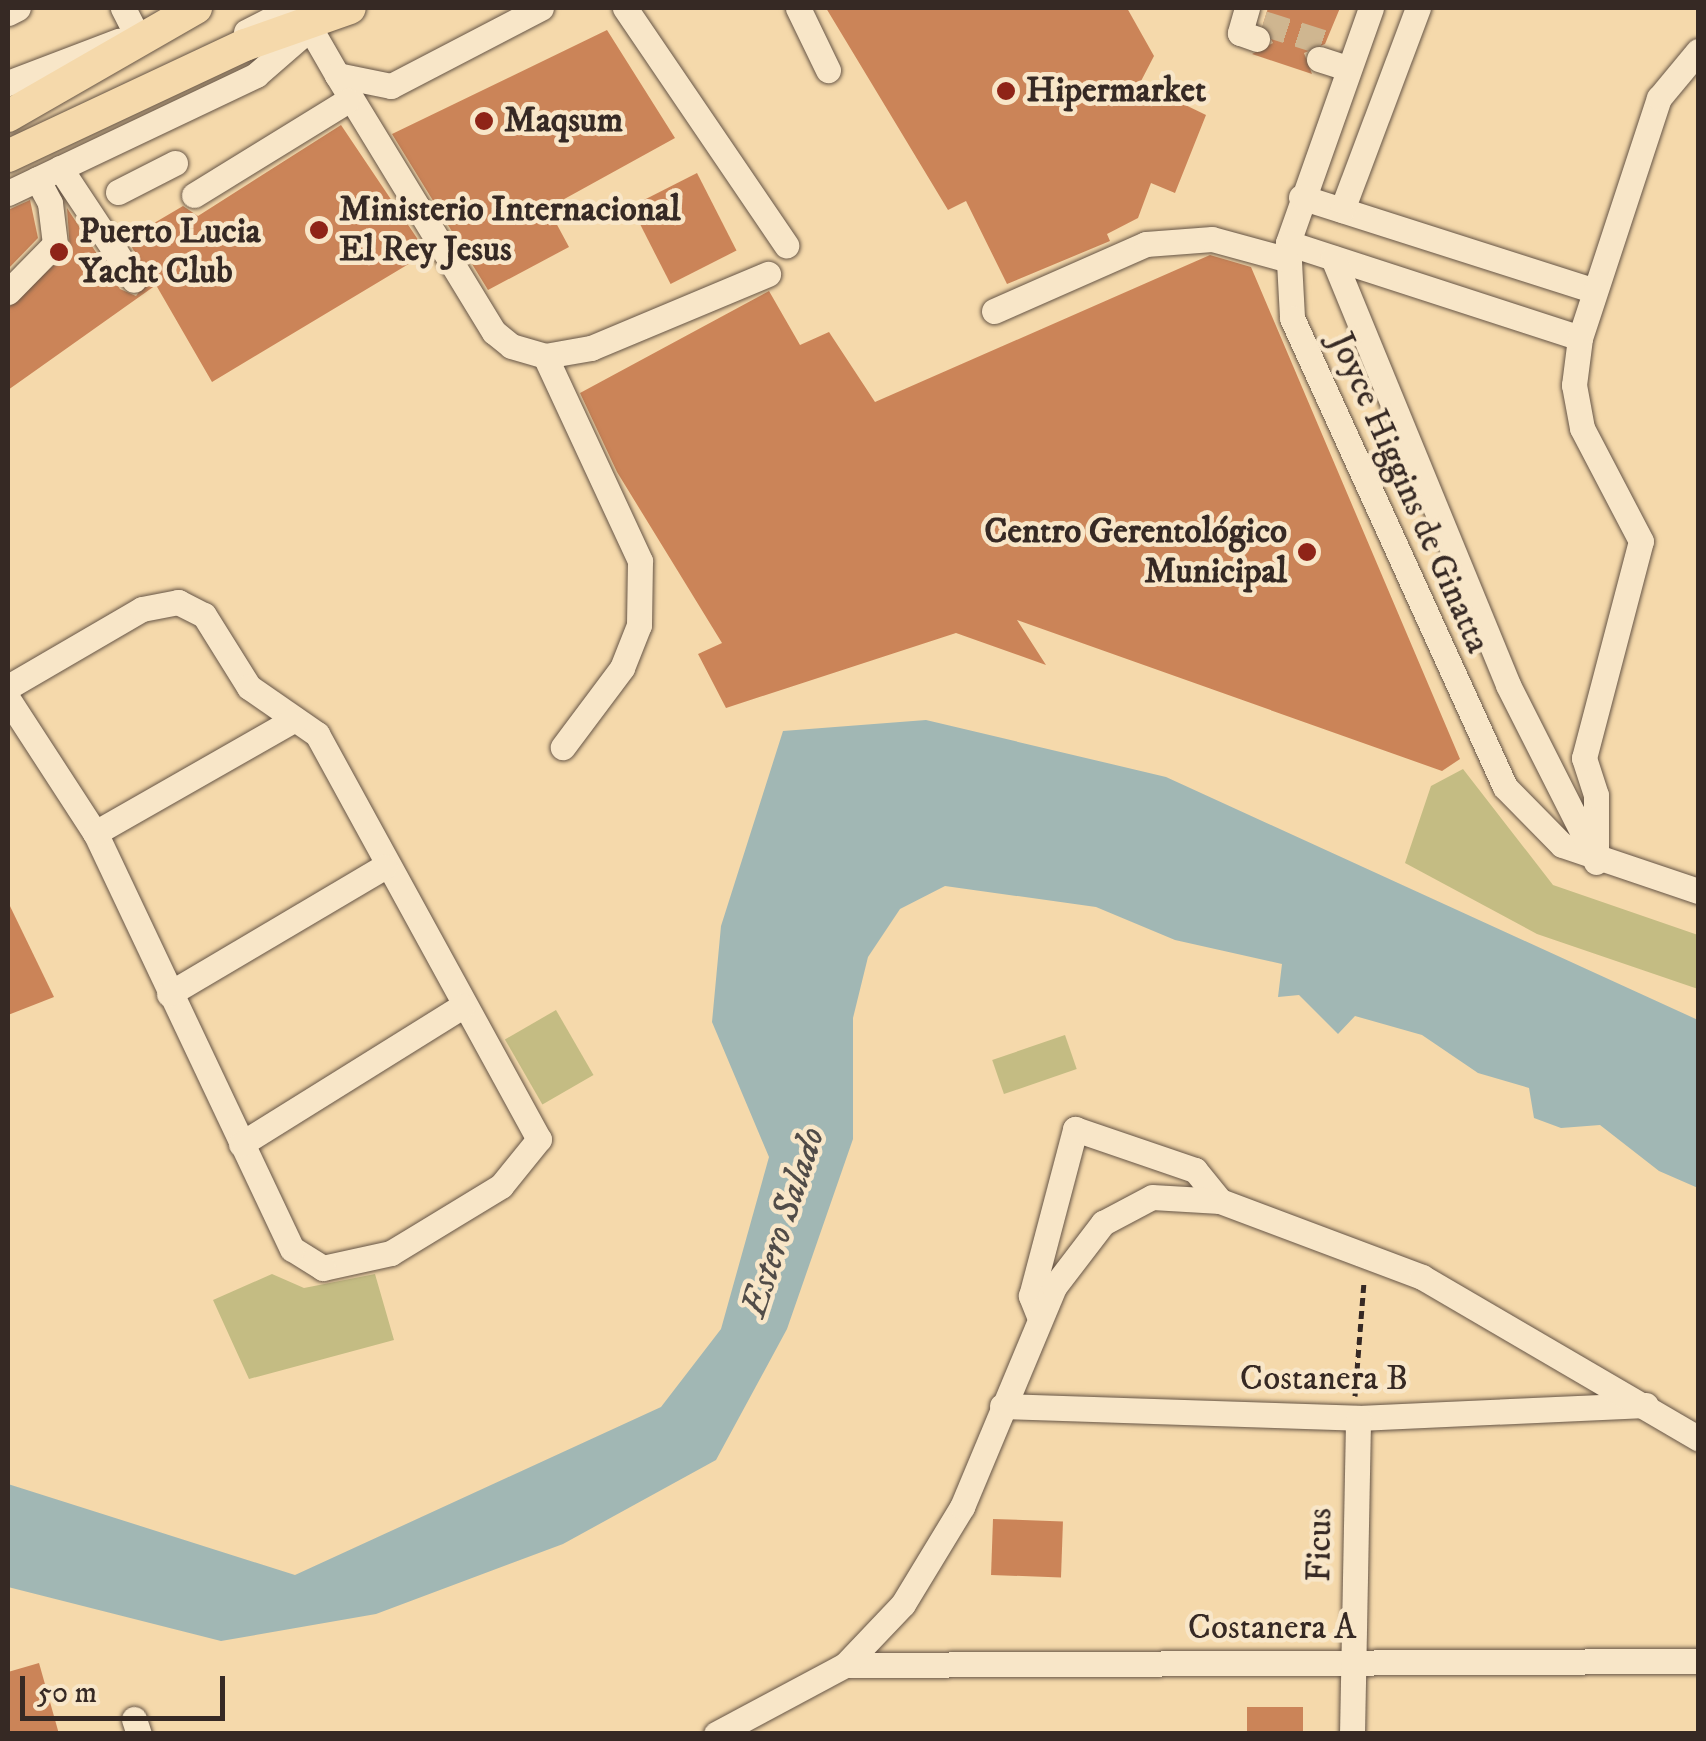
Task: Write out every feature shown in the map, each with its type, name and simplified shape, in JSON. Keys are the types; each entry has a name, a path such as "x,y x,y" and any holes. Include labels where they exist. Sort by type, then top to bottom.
{"main road":[{"path":"13,154 301,18 350,8"},
{"path":"8,116 193,12"}],"street":[{"path":"8,13 18,8"},
{"path":"123,8 136,34"},
{"path":"337,75 390,86 541,8"},
{"path":"625,8 786,245"},
{"path":"798,8 828,70"},
{"name":"Joyce Higgins de Ginatta","path":"1371,8 1301,196 1286,251 1292,318 1506,787 1562,845 1596,862 1698,891"},
{"path":"1342,210 1418,8"},
{"path":"8,83 193,12"},
{"path":"8,192 256,75 301,18 337,75 347,101 494,332 546,356 590,348 768,274"},
{"path":"1323,51 1350,61"},
{"path":"1596,862 1596,795 1584,758 1641,542 1582,428 1574,385 1580,338 1594,290 1659,98 1698,52"},
{"path":"194,194 347,101"},
{"path":"118,192 176,164"},
{"path":"49,174 134,280"},
{"path":"8,292 55,244 49,174"},
{"path":"1301,196 1594,290"},
{"path":"994,311 1146,244 1212,239 1333,258 1580,338"},
{"path":"1333,258 1501,669 1596,862"},
{"path":"546,356 640,561 639,624 622,668 564,747"},
{"path":"8,688 142,609 178,602 204,615 249,687 317,734 384,867 539,1139 501,1186 391,1253 323,1268 292,1250 95,834 8,700"},
{"path":"95,834 295,719"},
{"path":"169,994 384,867"},
{"path":"241,1144 463,1006"},
{"path":"1039,1316 1031,1296 1076,1129 1194,1170 1220,1201"},
{"path":"716,1734 846,1665 940,1549 1039,1316 1072,1259 1112,1216 1164,1194 1220,1201 1366,1254 1442,1287 1698,1438"},
{"name":"Costanera B","path":"1002,1406 1358,1418 1646,1404"},
{"name":"Ficus","path":"1352,1734 1358,1418"},
{"name":"Costanera A","path":"846,1665 1698,1662"}],"path":[{"path":"1358,1418 1366,1254"}],"shaded area":[{"path":"1463,769 1553,885 1698,935 1698,989 1537,934 1405,863 1431,786"},
{"path":"556,1010 594,1075 542,1104 505,1040"},
{"path":"1065,1035 1077,1069 1004,1094 992,1060"},
{"path":"272,1274 304,1288 375,1274 394,1340 249,1379 213,1300"}],"water":[{"name":"Estero Salado","path":"926,720 1166,777 1698,1020 1698,1188 1659,1171 1600,1125 1561,1128 1534,1118 1529,1088 1478,1073 1422,1035 1355,1016 1338,1034 1299,995 1278,997 1282,964 1175,940 1096,907 945,886 900,909 868,957 853,1018 853,1139 787,1329 716,1460 563,1544 376,1614 221,1641 8,1587 8,1484 295,1575 661,1407 721,1329 769,1157 712,1022 721,926 783,731"}],"building":[{"name":"Hipermarket","path":"826,8 1127,8 1154,56 1140,83 1206,115 1175,193 1151,183 1138,218 1107,234 1110,241 1007,284 966,201 948,210"},
{"path":"1268,8 1340,8 1325,44 1304,53 1312,74 1252,54 1273,43 1263,24"},
{"path":"607,30 675,138 548,208 569,247 488,290 392,134"},
{"path":"341,125 427,253 212,382 156,285 8,390 8,308 70,250 67,208 120,289 136,296 150,278 127,239 183,206 198,216"},
{"path":"697,173 736,251 671,284 631,207"},
{"path":"30,200 38,238 8,269 8,210"},
{"path":"1210,255 1251,267 1460,759 1442,771 1017,620 1046,665 956,633 726,708 698,654 722,643 617,472 580,393 769,291 800,345 829,332 875,402"},
{"path":"8,902 54,997 8,1015"},
{"path":"993,1519 1063,1521 1061,1577 991,1575"},
{"path":"39,1663 59,1734 8,1734 8,1672"},
{"path":"1247,1707 1303,1707 1303,1734 1247,1734"}],"tunnel":[{"path":"1263,23 1326,43"}],"place":[{"name":"Hipermarket","path":"1006,91"},
{"name":"Maqsum","path":"484,121"},
{"name":"Ministerio Internacional El Rey Jesus","path":"319,230"},
{"name":"Puerto Lucia Yacht Club","path":"59,252"},
{"name":"Centro Gerentológico Municipal","path":"1307,552"}]}
